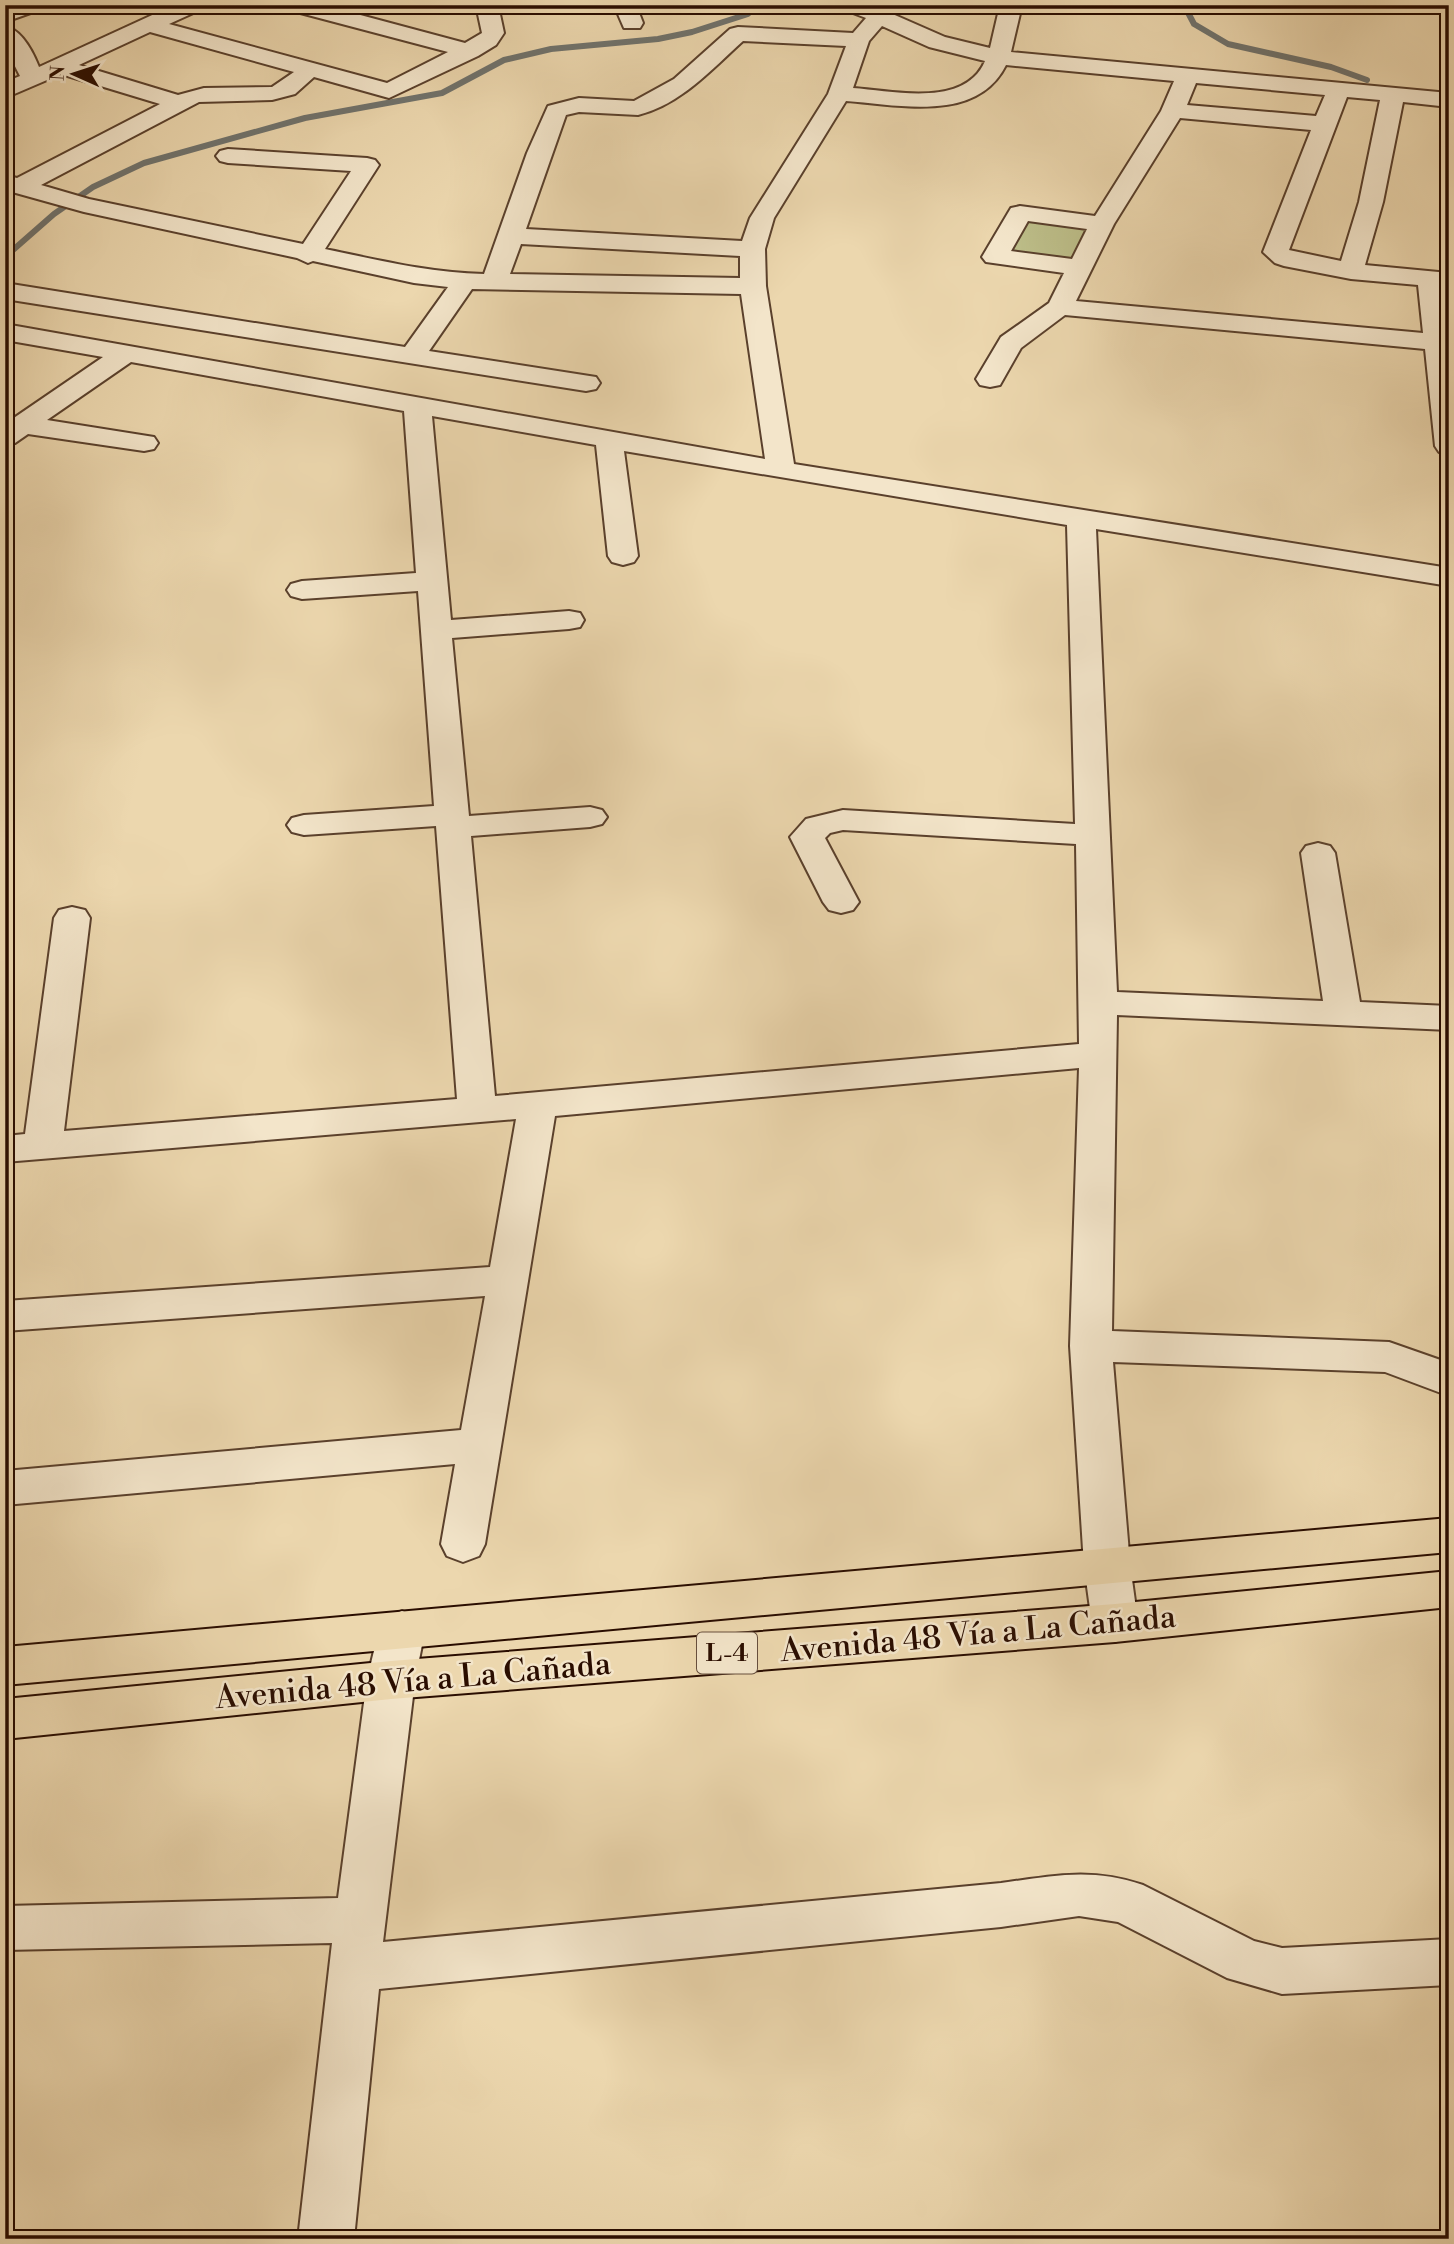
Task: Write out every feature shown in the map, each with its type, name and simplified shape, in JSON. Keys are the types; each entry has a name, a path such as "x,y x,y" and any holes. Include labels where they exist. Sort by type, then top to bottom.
{"main road":[{"name":"Avenida 48 Vía a La Cañada","path":"5,1665 1449,1535"},
{"name":"Avenida 48 Vía a La Cañada","path":"5,1719 391,1680 1115,1623 1449,1589"}],"street":[{"path":"5,16 31,5"},
{"path":"5,91 192,5"},
{"path":"297,5 470,51"},
{"path":"148,26 389,90 488,40 493,33 487,5"},
{"path":"853,5 885,11 937,42 998,57 1449,100"},
{"path":"839,94 938,99 959,95 985,81 998,57 1011,5"},
{"path":"781,470 753,286 752,249 762,218 781,183 839,94 859,40 885,11"},
{"path":"5,32 22,53 32,78"},
{"path":"494,281 513,236 537,154 556,111 579,105 638,108 682,83 738,34 859,40"},
{"path":"60,66 180,103"},
{"path":"13,184 202,94 269,93 284,90 309,70"},
{"path":"990,379 1010,343 1060,307 1077,267 1173,111 1187,76"},
{"path":"1338,90 1276,252 1284,258 1351,271 1440,280 1440,336 1448,438"},
{"path":"1351,271 1371,202 1393,94"},
{"path":"1173,111 1325,124"},
{"path":"228,156 367,165 309,254"},
{"path":"13,184 84,205 414,275 465,281 753,286"},
{"path":"1077,267 995,257 1020,213 1102,224"},
{"path":"513,236 752,249"},
{"path":"412,356 465,281"},
{"path":"5,291 586,383"},
{"path":"1060,307 1440,336"},
{"path":"5,332 781,470 1449,577"},
{"path":"14,431 128,352"},
{"path":"417,407 477,1110"},
{"path":"14,431 144,443"},
{"path":"610,440 623,555"},
{"path":"1081,518 1099,1054 1091,1346 1107,1565 1115,1623"},
{"path":"302,590 433,580"},
{"path":"437,630 569,620"},
{"path":"304,825 590,817"},
{"path":"841,902 807,837 818,825 843,820 1091,835"},
{"path":"1318,853 1343,1013"},
{"path":"44,1146 72,918"},
{"path":"1098,1003 1449,1018"},
{"path":"5,1149 538,1105 1099,1054"},
{"path":"463,1544 538,1105"},
{"path":"5,1316 509,1280"},
{"path":"1091,1346 1389,1357 1449,1380"},
{"path":"5,1488 482,1445"},
{"path":"326,2239 358,1944 391,1680 401,1630"},
{"path":"5,1928 358,1944 1001,1905 1079,1894 1125,1900 1245,1962 1282,1972 1449,1962"}],"green space":[{"path":"1027,217 1092,227 1070,263 1006,255"}],"waterway":[{"path":"5,257 54,214 93,187 144,163 305,118 442,93 504,60 551,49 658,39 692,32 748,14 743,5"},
{"path":"1184,5 1194,24 1228,44 1331,67 1367,80"}]}
